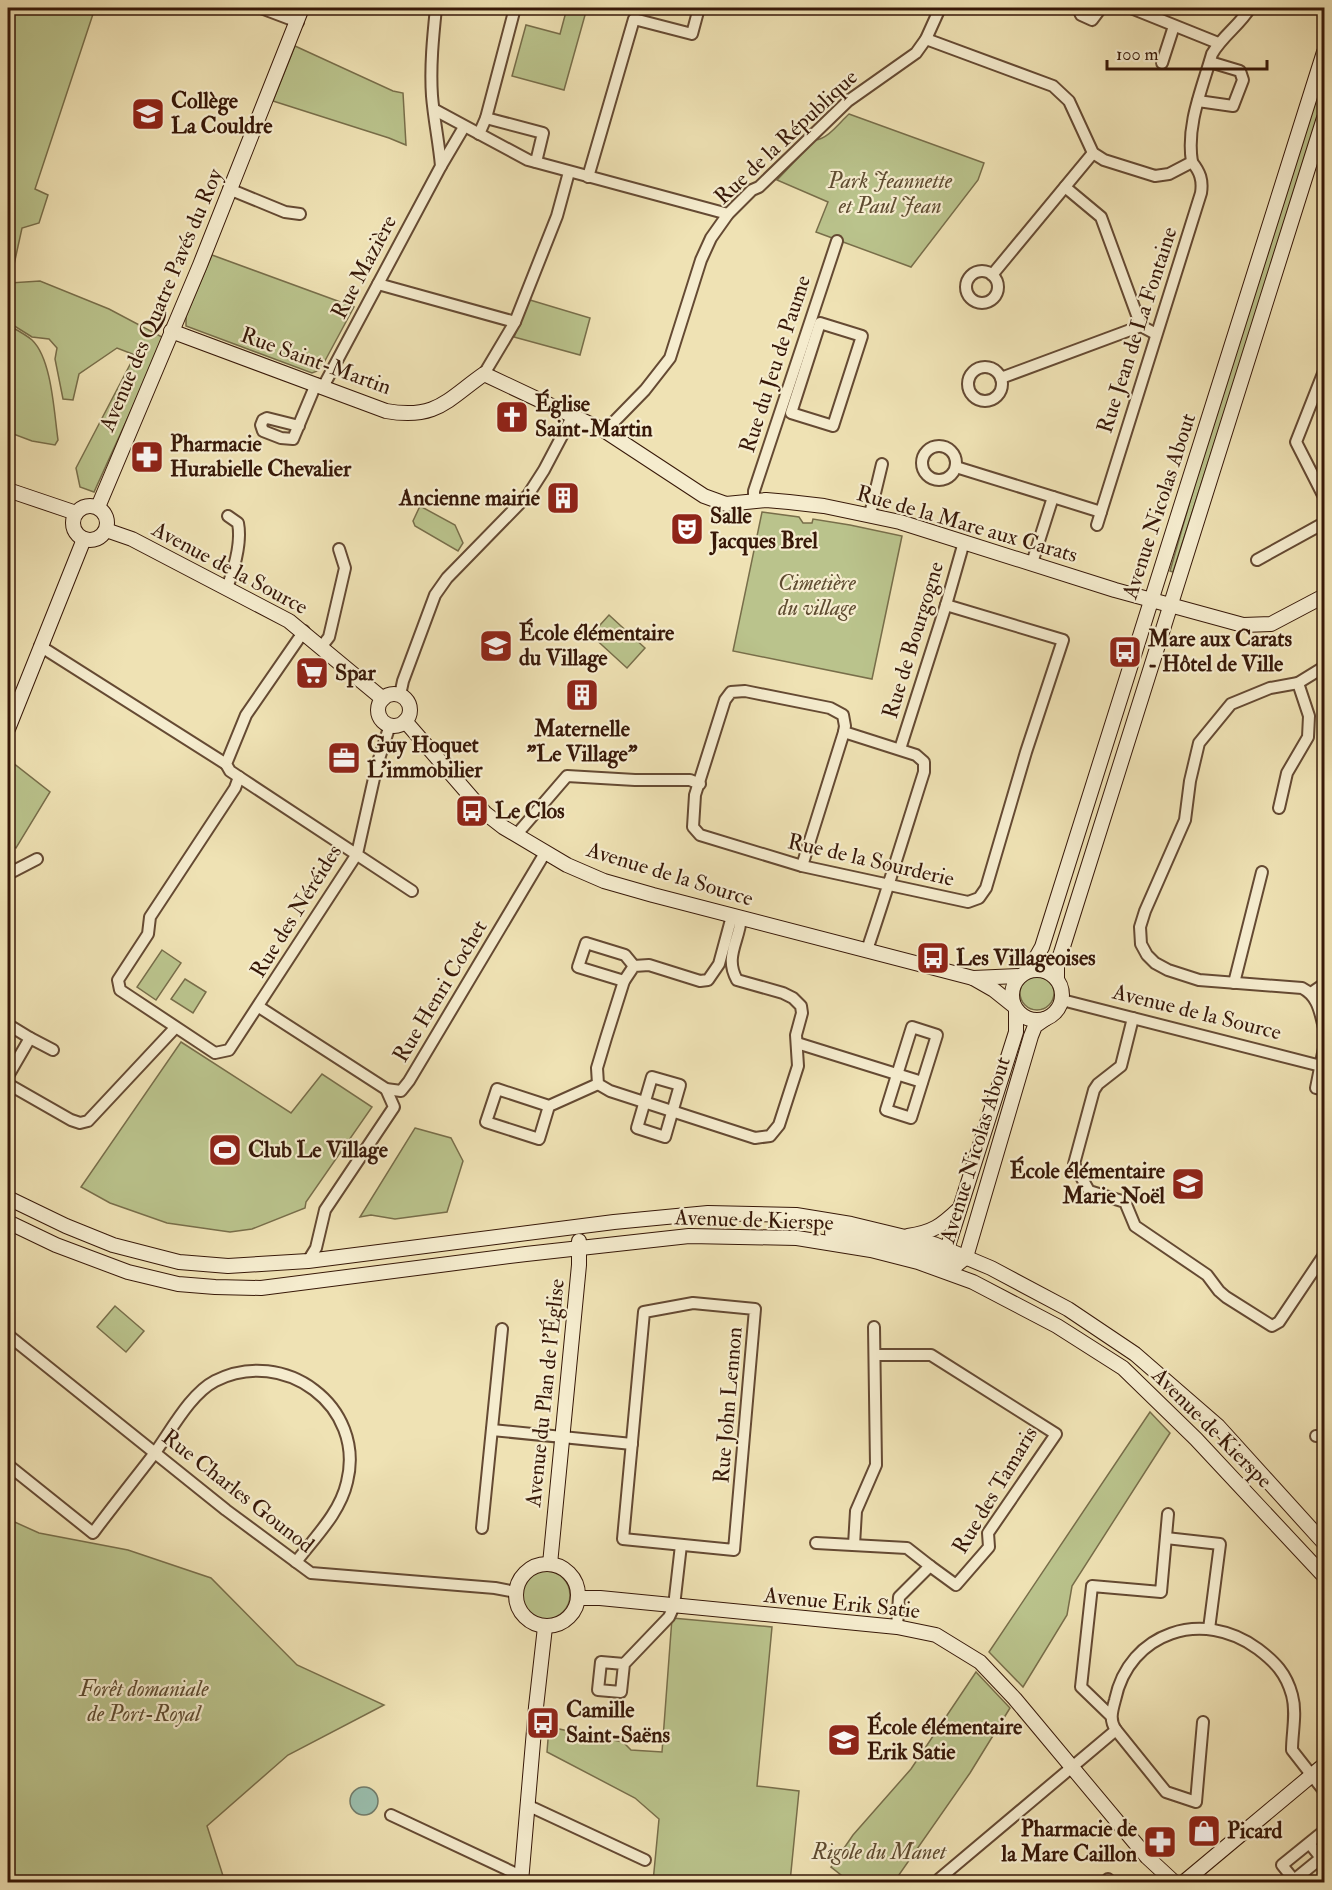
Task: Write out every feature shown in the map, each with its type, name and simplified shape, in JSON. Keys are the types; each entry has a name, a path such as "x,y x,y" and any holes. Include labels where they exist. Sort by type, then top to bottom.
{"main road":[{"name":"Avenue des Quatre Pavés du Roy","path":"98,507 230,189 302,8"},
{"name":"Avenue Nicolas About","path":"1324,52 1042,947 1012,989 1016,1032 960,1208 947,1260 966,1257 1031,1036 1035,1026 1054,1014 1062,1000 1062,990 1057,979 1057,964 1324,118"},
{"name":"Rue Saint-Martin","path":"171,331 386,411 405,414 432,411 484,374"},
{"name":"Rue de la Mare aux Carats","path":"484,374 605,431 704,496 726,504 765,500 824,506 870,514 1151,600 1243,625 1271,624 1324,596"},
{"path":"8,490 76,513"},
{"path":"88,506 98,507 107,520 103,535 94,540 80,537 73,523 76,513 88,506"},
{"name":"Avenue de la Source","path":"106,530 132,539 289,621 304,631 383,699"},
{"path":"8,729 84,539"},
{"path":"391,694 400,695 408,702 410,712 401,724 390,725 381,719 379,708 383,699 391,694"},
{"name":"Avenue de la Source","path":"405,721 485,813 545,853 604,881 974,978 994,990 1015,1008"},
{"path":"1024,973 1044,970 1057,979"},
{"name":"Avenue de la Source","path":"974,978 1024,973"},
{"path":"1015,1008 1029,1019 1046,1019"},
{"name":"Avenue de Kierspe","path":"8,1198 112,1245 179,1262 228,1266 308,1261 708,1213 796,1215 840,1222 903,1237 947,1260 973,1282 1057,1326 1123,1368 1196,1439 1323,1574"},
{"path":"903,1237 928,1232 940,1226 960,1208"},
{"name":"Avenue de Kierspe","path":"8,1222 56,1245 128,1272 178,1284 215,1287 261,1288 689,1236 797,1238 825,1232 885,1242 942,1260 966,1257 1068,1309 1135,1354 1218,1426 1324,1543"},
{"name":"Avenue du Plan de l'Église","path":"550,1564 580,1248 577,1227"},
{"path":"550,1564 568,1571 578,1588 579,1598 572,1616 555,1626 545,1627 527,1620 520,1612 516,1602 516,1592 523,1575 531,1568 550,1564"},
{"name":"Avenue Erik Satie","path":"579,1598 600,1598 897,1627 936,1635 980,1662 1073,1766 1147,1857 1174,1882"},
{"path":"521,1879 545,1627"},
{"path":"1184,1882 1324,1765"}],"street":[{"path":"261,8 298,22"},
{"path":"436,8 432,45 432,96 441,166"},
{"path":"479,134 486,118 515,8"},
{"path":"588,177 634,19 692,34 699,8"},
{"name":"Rue de la République","path":"605,431 645,390 670,358 701,260 711,238 728,214 848,101 916,53 926,39 940,8"},
{"path":"1078,8 1081,15 1092,20 1101,8"},
{"path":"1131,8 1218,43 1250,8"},
{"path":"1162,63 1174,26"},
{"path":"926,39 1053,86 1069,100 1093,153 1104,160 1155,176 1169,174 1192,162"},
{"name":"Rue Jean de La Fontaine","path":"1097,525 1201,193 1202,182 1199,171 1192,162 1190,136 1198,101 1218,43"},
{"path":"1198,101 1233,106 1243,80 1239,71 1210,62"},
{"path":"435,110 464,127 536,162 728,214"},
{"path":"486,118 543,133 536,162"},
{"name":"Rue Mazière","path":"299,426 319,386 464,127"},
{"path":"992,275 1093,153"},
{"path":"484,374 515,322 557,216 570,172"},
{"path":"1065,187 1101,217 1141,326 1156,334"},
{"path":"230,189 285,212 300,214"},
{"name":"Rue du Jeu de Paume","path":"754,501 754,491 776,421 837,241"},
{"path":"378,284 515,322"},
{"path":"820,323 862,336 833,426 791,413 820,323"},
{"path":"1001,378 1141,326"},
{"path":"1324,371 1296,442 1324,496"},
{"path":"400,695 435,595 447,578 528,495 573,415"},
{"path":"870,514 882,464"},
{"path":"956,467 1101,512"},
{"path":"1032,563 1053,497"},
{"path":"227,588 240,533 238,523 228,516"},
{"path":"1257,560 1324,523"},
{"name":"Rue de Bourgogne","path":"900,749 964,542"},
{"path":"322,646 329,637 345,568 339,549"},
{"name":"Rue de la Sourderie","path":"700,784 695,795 693,827 700,835 802,866 968,902 979,898 986,888 1026,752 1063,640 946,605"},
{"path":"226,764 246,715 304,631"},
{"path":"40,646 226,764 230,771 412,891"},
{"path":"1324,667 1298,683 1270,688 1231,704 1199,743 1190,781 1185,820 1140,927 1141,944 1155,963 1199,980 1302,988 1311,993 1316,1000 1324,1028"},
{"path":"1279,808 1287,773 1308,736 1310,716 1298,683"},
{"path":"517,834 567,776 690,780 700,784 725,700 731,692 745,691 830,708 843,715 844,732 802,866"},
{"name":"Rue des Néréides","path":"239,777 235,788 150,917 148,934 118,980 120,990 215,1053 230,1050 234,1045 357,854 379,756 390,725"},
{"path":"844,732 900,749 916,755 924,762 924,772 867,951"},
{"name":"Rue Henri Cochet","path":"308,1261 316,1248 325,1210 394,1107 386,1089 401,1090 409,1081 545,853"},
{"path":"8,874 37,859"},
{"path":"1234,983 1262,872"},
{"path":"634,966 649,965 700,981 708,980 719,964 737,917"},
{"path":"598,1084 610,1091 754,1138 770,1136 779,1125 798,1066 796,1035 802,1013 801,1006 793,998 783,993 737,980 731,968 731,961 740,928 737,917"},
{"path":"624,981 578,967 586,943 625,955 634,966"},
{"path":"719,964 731,968"},
{"path":"598,1084 597,1068 624,981 634,966"},
{"path":"1311,993 1324,984"},
{"name":"Avenue de la Source","path":"1062,1000 1321,1066"},
{"path":"259,1007 386,1089"},
{"path":"1133,1018 1121,1066 1094,1090 1074,1164 1089,1191 1125,1203 1136,1226 1207,1275 1226,1297 1272,1326 1278,1323 1324,1255"},
{"path":"12,1027 53,1050"},
{"path":"912,1027 937,1035 911,1118 886,1110 897,1074 912,1027"},
{"path":"8,1084 71,1120 80,1123 88,1121 176,1028"},
{"path":"8,1076 30,1038"},
{"path":"797,1043 922,1082"},
{"path":"1324,1048 1316,1088 1324,1090"},
{"path":"652,1077 680,1085 665,1137 637,1128 644,1102 652,1077"},
{"path":"549,1106 539,1139 486,1122 497,1089 549,1106 598,1084"},
{"name":"Rue John Lennon","path":"693,1303 755,1310 734,1550 623,1539 632,1444 644,1312 693,1303"},
{"path":"854,1545 856,1511 876,1465 874,1327"},
{"path":"483,1528 502,1329"},
{"name":"Rue Charles Gounod","path":"10,1341 156,1452 226,1510 311,1573 495,1588 516,1592"},
{"name":"Rue des Tamaris","path":"816,1543 907,1548 956,1585 989,1547 988,1533 1056,1434 931,1355 875,1355"},
{"path":"8,1465 93,1533 198,1393 215,1381 243,1372 269,1371 290,1375 318,1392 334,1411 346,1430 350,1449 348,1480 340,1506 296,1562"},
{"path":"492,1430 632,1444"},
{"path":"1111,1716 1082,1687 1092,1586 1161,1592 1168,1514"},
{"path":"1166,1538 1220,1544 1209,1629"},
{"path":"624,1664 669,1617 674,1606 681,1545"},
{"name":"Rue des Tamaris","path":"897,1627 899,1597 930,1566"},
{"path":"1203,1722 1196,1802 1166,1792 1112,1724 1111,1716 1117,1690 1124,1673 1142,1649 1174,1632 1195,1629 1228,1632 1248,1641 1279,1666 1292,1695 1295,1714 1292,1750 1324,1791"},
{"path":"941,1882 939,1879 1116,1730"},
{"path":"527,1805 645,1860"},
{"path":"391,1815 521,1879"},
{"path":"1309,1843 1324,1830"}],"green space":[{"path":"8,8 95,8 35,189 48,195 39,223 22,228 10,283 40,281 109,309 164,338 94,492 80,487 76,468 135,355 117,348 79,374 73,400 63,399 55,359 57,348 49,339 32,337 8,322"},
{"path":"567,8 587,8 564,90 512,76 526,25 560,34"},
{"path":"295,46 393,91 403,93 406,145 273,101"},
{"path":"1324,65 1324,103 1173,572 1170,571 1201,463"},
{"name":"Park Jeannette et Paul Jean","path":"849,114 984,163 978,180 911,267 816,232 828,202 777,180 815,140 829,134"},
{"path":"212,255 354,307 320,370 312,373 186,326 186,316"},
{"path":"530,300 590,318 580,355 514,337"},
{"path":"8,325 32,340 44,360 58,440 55,445 32,441 8,432"},
{"path":"420,506 455,525 463,543 458,551 415,526 413,521"},
{"name":"Cimetière du village","path":"762,512 799,517 803,523 812,523 813,519 902,536 872,679 733,651"},
{"path":"609,615 645,648 627,668 591,635"},
{"path":"8,759 50,792 16,848 8,842"},
{"path":"162,950 181,963 156,1000 137,987"},
{"path":"1037,976 1049,981 1054,993 1049,1005 1037,1010 1025,1005 1020,993 1025,981"},
{"path":"185,979 206,992 193,1013 171,999"},
{"name":"Club Le Village","path":"181,1042 291,1113 322,1074 372,1107 306,1202 305,1208 252,1229 230,1232 167,1223 110,1203 81,1187"},
{"path":"415,1128 451,1138 463,1161 447,1212 395,1219 371,1215 360,1217"},
{"path":"115,1306 144,1331 126,1352 97,1327"},
{"path":"1150,1412 1170,1433 1072,1586 1067,1615 1023,1687 989,1652"},
{"name":"Forêt domaniale de Port-Royal","path":"8,1519 39,1533 128,1550 211,1578 297,1665 384,1705 288,1755 207,1826 225,1882 8,1882"},
{"path":"546,1571 563,1578 570,1595 563,1612 546,1619 529,1612 522,1595 529,1578"},
{"path":"672,1618 772,1627 757,1786 799,1791 790,1882 653,1882 659,1819 635,1798 547,1752 549,1727 623,1742 631,1750 662,1752"},
{"name":"Rigole du Manet","path":"976,1672 1010,1708 970,1773 894,1882 850,1882 831,1867 853,1835 911,1769"}],"shaded area":[{"path":"364,1787 374,1791 378,1801 374,1811 364,1815 354,1811 350,1801 354,1791"}],"place":[{"name":"Collège La Couldre","path":"148,114"},
{"name":"Église Saint-Martin","path":"512,417"},
{"name":"Pharmacie Hurabielle Chevalier","path":"147,457"},
{"name":"Ancienne mairie","path":"563,498"},
{"name":"Salle Jacques Brel","path":"687,529"},
{"name":"École élémentaire du Village","path":"496,646"},
{"name":"Mare aux Carats - Hôtel de Ville","path":"1125,652"},
{"name":"Spar","path":"312,673"},
{"name":"Maternelle \"Le Village\"","path":"582,695"},
{"name":"Guy Hoquet L'immobilier","path":"344,758"},
{"name":"Le Clos","path":"472,811"},
{"name":"Les Villageoises","path":"933,958"},
{"name":"Club Le Village","path":"225,1150"},
{"name":"École élémentaire Marie Noël","path":"1188,1184"},
{"name":"Camille Saint-Saëns","path":"543,1723"},
{"name":"École élémentaire Erik Satie","path":"844,1740"},
{"name":"Picard","path":"1204,1831"},
{"name":"Pharmacie de la Mare Caillon","path":"1160,1842"}]}
